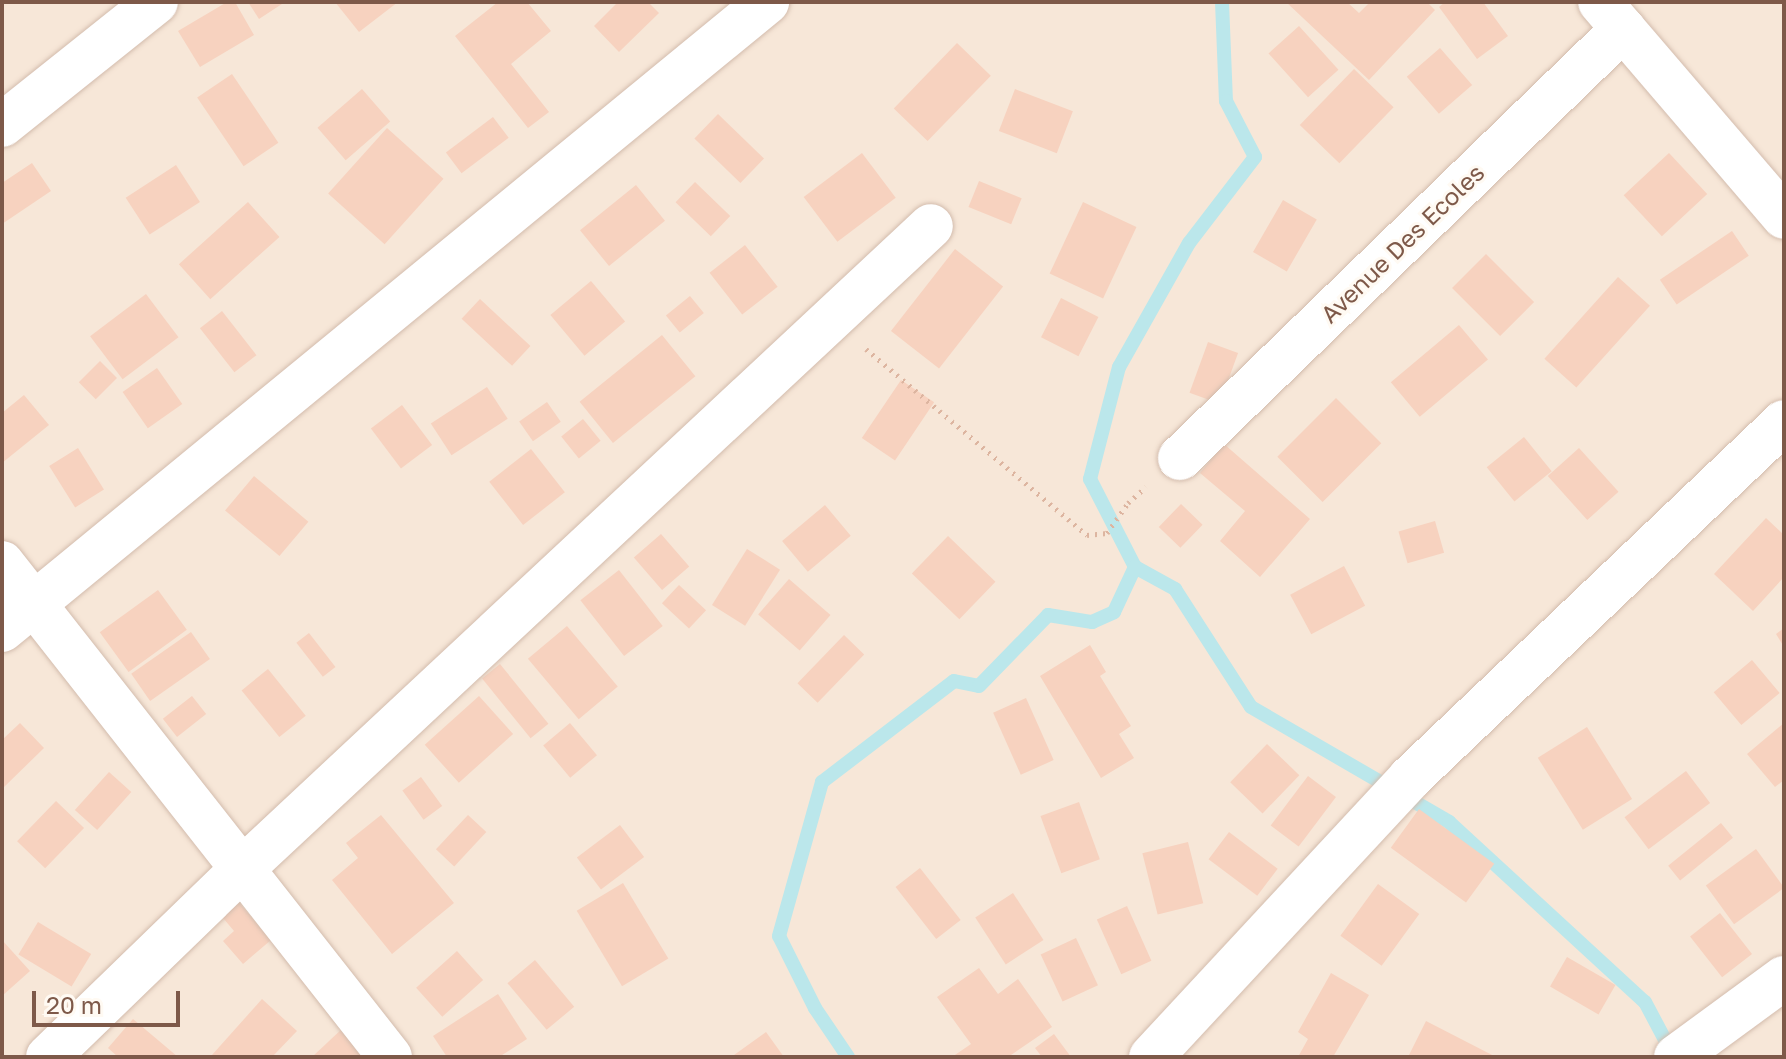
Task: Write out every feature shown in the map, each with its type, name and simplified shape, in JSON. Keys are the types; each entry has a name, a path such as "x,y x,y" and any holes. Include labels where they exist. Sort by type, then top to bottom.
{"street":[{"path":"2,125 156,2"},
{"path":"18,617 746,9"},
{"path":"1612,16 1784,217"},
{"name":"Avenue Des Ecoles","path":"1180,458 1612,16"},
{"path":"48,1057 240,871 833,321 931,226"},
{"path":"1151,1057 1396,792 1784,422"},
{"path":"2,563 18,617 240,871 390,1057"},
{"path":"1676,1057 1784,978"}],"path":[{"path":"833,321 1087,535 1107,533 1128,503"}],"shaded area":[{"path":"2,2 1784,2 1784,1057 2,1057"}],"building":[{"path":"227,2 235,2 254,35 200,67 178,31"},
{"path":"248,2 285,2 259,19"},
{"path":"335,2 398,2 359,32"},
{"path":"498,2 527,2 551,31 511,64 549,112 528,128 455,36"},
{"path":"618,2 648,2 659,13 619,52 594,26"},
{"path":"1286,2 1347,2 1359,13 1370,2 1427,2 1435,10 1369,80"},
{"path":"1445,2 1483,2 1508,36 1477,59 1439,7"},
{"path":"1299,26 1338,70 1308,97 1269,53"},
{"path":"957,43 991,76 928,141 894,108"},
{"path":"1440,48 1472,85 1439,114 1407,77"},
{"path":"1354,69 1394,107 1339,163 1300,125"},
{"path":"232,74 278,143 244,166 197,97"},
{"path":"362,89 390,121 346,160 317,128"},
{"path":"1015,89 1073,111 1057,153 999,131"},
{"path":"718,114 764,158 740,183 694,138"},
{"path":"493,117 509,138 462,173 446,153"},
{"path":"387,128 443,179 385,244 328,193"},
{"path":"862,153 896,198 837,242 804,197"},
{"path":"1669,153 1707,194 1662,236 1624,195"},
{"path":"32,163 51,191 2,224 2,183"},
{"path":"176,165 200,202 150,235 126,198"},
{"path":"979,181 1022,198 1011,224 969,207"},
{"path":"695,182 730,216 711,236 676,202"},
{"path":"636,185 665,221 609,266 580,230"},
{"path":"1283,200 1317,220 1287,271 1253,252"},
{"path":"248,202 279,237 210,299 179,264"},
{"path":"1083,202 1136,227 1103,299 1050,274"},
{"path":"1732,231 1749,256 1677,305 1660,280"},
{"path":"745,245 778,287 742,314 710,273"},
{"path":"955,249 1003,287 939,369 891,331"},
{"path":"1486,254 1534,302 1500,336 1452,288"},
{"path":"1618,277 1650,306 1576,388 1544,359"},
{"path":"591,281 625,322 584,356 550,315"},
{"path":"146,294 178,337 123,379 90,336"},
{"path":"690,296 704,313 680,333 666,316"},
{"path":"1061,298 1098,317 1078,356 1041,337"},
{"path":"480,299 530,346 512,366 462,319"},
{"path":"222,311 256,355 234,372 200,328"},
{"path":"1459,325 1488,359 1420,417 1391,382"},
{"path":"662,335 695,376 613,443 580,402"},
{"path":"1208,342 1238,353 1220,404 1190,393"},
{"path":"100,361 117,378 96,399 79,382"},
{"path":"157,368 182,404 148,428 123,392"},
{"path":"901,380 934,402 895,460 862,438"},
{"path":"487,387 508,419 452,455 431,423"},
{"path":"24,395 49,425 2,463 2,413"},
{"path":"1336,398 1381,443 1323,502 1277,457"},
{"path":"547,402 561,422 533,441 519,422"},
{"path":"402,405 432,445 401,468 371,428"},
{"path":"583,419 601,441 579,458 561,437"},
{"path":"1524,437 1552,471 1514,501 1487,467"},
{"path":"1224,444 1310,519 1260,577 1220,541 1245,511 1200,473"},
{"path":"78,448 104,490 75,508 49,466"},
{"path":"1579,448 1618,492 1587,520 1548,476"},
{"path":"531,449 565,492 523,525 489,482"},
{"path":"254,476 308,522 279,556 225,510"},
{"path":"1181,504 1203,525 1180,548 1159,527"},
{"path":"825,505 851,536 808,572 782,541"},
{"path":"1766,518 1784,535 1784,577 1753,611 1714,574"},
{"path":"1435,521 1444,553 1408,563 1398,531"},
{"path":"661,534 689,566 662,590 634,558"},
{"path":"948,536 995,582 959,619 912,573"},
{"path":"747,549 780,570 745,626 712,605"},
{"path":"1344,566 1365,606 1311,634 1290,595"},
{"path":"619,570 663,626 624,656 580,600"},
{"path":"789,579 831,615 800,651 758,614"},
{"path":"679,585 706,610 689,629 662,603"},
{"path":"158,590 187,630 129,672 100,632"},
{"path":"567,626 618,687 579,719 528,659"},
{"path":"1784,628 1784,647 1776,634"},
{"path":"191,632 210,659 150,701 131,674"},
{"path":"309,633 335,667 323,677 296,643"},
{"path":"844,635 864,654 818,703 797,683"},
{"path":"1090,645 1106,672 1100,676 1131,726 1119,734 1134,758 1101,778 1040,676"},
{"path":"1752,660 1780,693 1741,725 1714,692"},
{"path":"500,664 548,724 531,738 482,678"},
{"path":"268,669 306,716 279,737 242,690"},
{"path":"192,696 206,714 177,737 163,719"},
{"path":"479,696 513,734 459,783 425,745"},
{"path":"1026,698 1054,760 1021,775 993,713"},
{"path":"20,723 44,748 2,789 2,740"},
{"path":"570,723 597,755 570,778 543,745"},
{"path":"1784,723 1784,780 1775,787 1747,754"},
{"path":"1587,727 1632,799 1583,830 1538,758"},
{"path":"1267,744 1299,775 1263,813 1230,782"},
{"path":"1686,771 1710,803 1649,849 1625,817"},
{"path":"109,772 131,792 97,830 75,810"},
{"path":"1308,776 1336,797 1299,847 1271,826"},
{"path":"421,777 442,806 424,820 402,791"},
{"path":"56,801 84,828 45,868 17,841"},
{"path":"1079,802 1100,859 1061,873 1040,816"},
{"path":"1419,809 1494,864 1466,902 1391,848"},
{"path":"381,815 454,903 392,954 332,880 358,858 346,843"},
{"path":"468,815 486,832 454,866 436,849"},
{"path":"1721,823 1733,838 1680,881 1668,866"},
{"path":"620,825 644,857 601,889 577,857"},
{"path":"1229,832 1278,869 1257,896 1209,859"},
{"path":"1188,842 1203,903 1158,914 1142,853"},
{"path":"1756,849 1784,888 1734,924 1706,885"},
{"path":"920,868 961,920 936,939 896,887"},
{"path":"623,883 668,958 622,986 577,911"},
{"path":"1378,884 1419,914 1382,966 1340,936"},
{"path":"1013,893 1043,940 1006,964 975,918"},
{"path":"235,898 271,940 243,964 223,941 234,931 218,912"},
{"path":"1127,906 1151,961 1121,974 1097,919"},
{"path":"1720,913 1752,954 1722,977 1690,936"},
{"path":"38,922 91,954 72,987 18,955"},
{"path":"1076,938 1098,985 1063,1002 1041,954"},
{"path":"2,940 30,971 2,996"},
{"path":"457,951 483,980 442,1017 416,988"},
{"path":"1567,957 1615,985 1598,1014 1550,986"},
{"path":"535,960 574,1007 547,1030 507,983"},
{"path":"979,968 998,994 1018,979 1052,1027 1008,1057 952,1057 971,1044 937,997"},
{"path":"1331,973 1369,995 1333,1057 1298,1057 1308,1039 1298,1032"},
{"path":"498,994 527,1039 499,1057 447,1057 433,1036"},
{"path":"262,999 297,1031 272,1057 212,1055"},
{"path":"133,1019 178,1057 118,1057 108,1048"},
{"path":"1426,1021 1496,1057 1408,1057"},
{"path":"344,1027 373,1057 312,1057"},
{"path":"766,1032 784,1057 734,1055"},
{"path":"1054,1034 1071,1057 1042,1057 1035,1048"}],"waterway":[{"path":"1222,2 1226,101 1255,157 1189,243 1119,367 1090,479 1135,567 1175,589 1251,707 1449,822 1645,1002 1672,1053"},
{"path":"848,1057 815,1008 779,936 822,782 954,681 979,686 1048,615 1092,622 1114,612 1135,567"}]}
